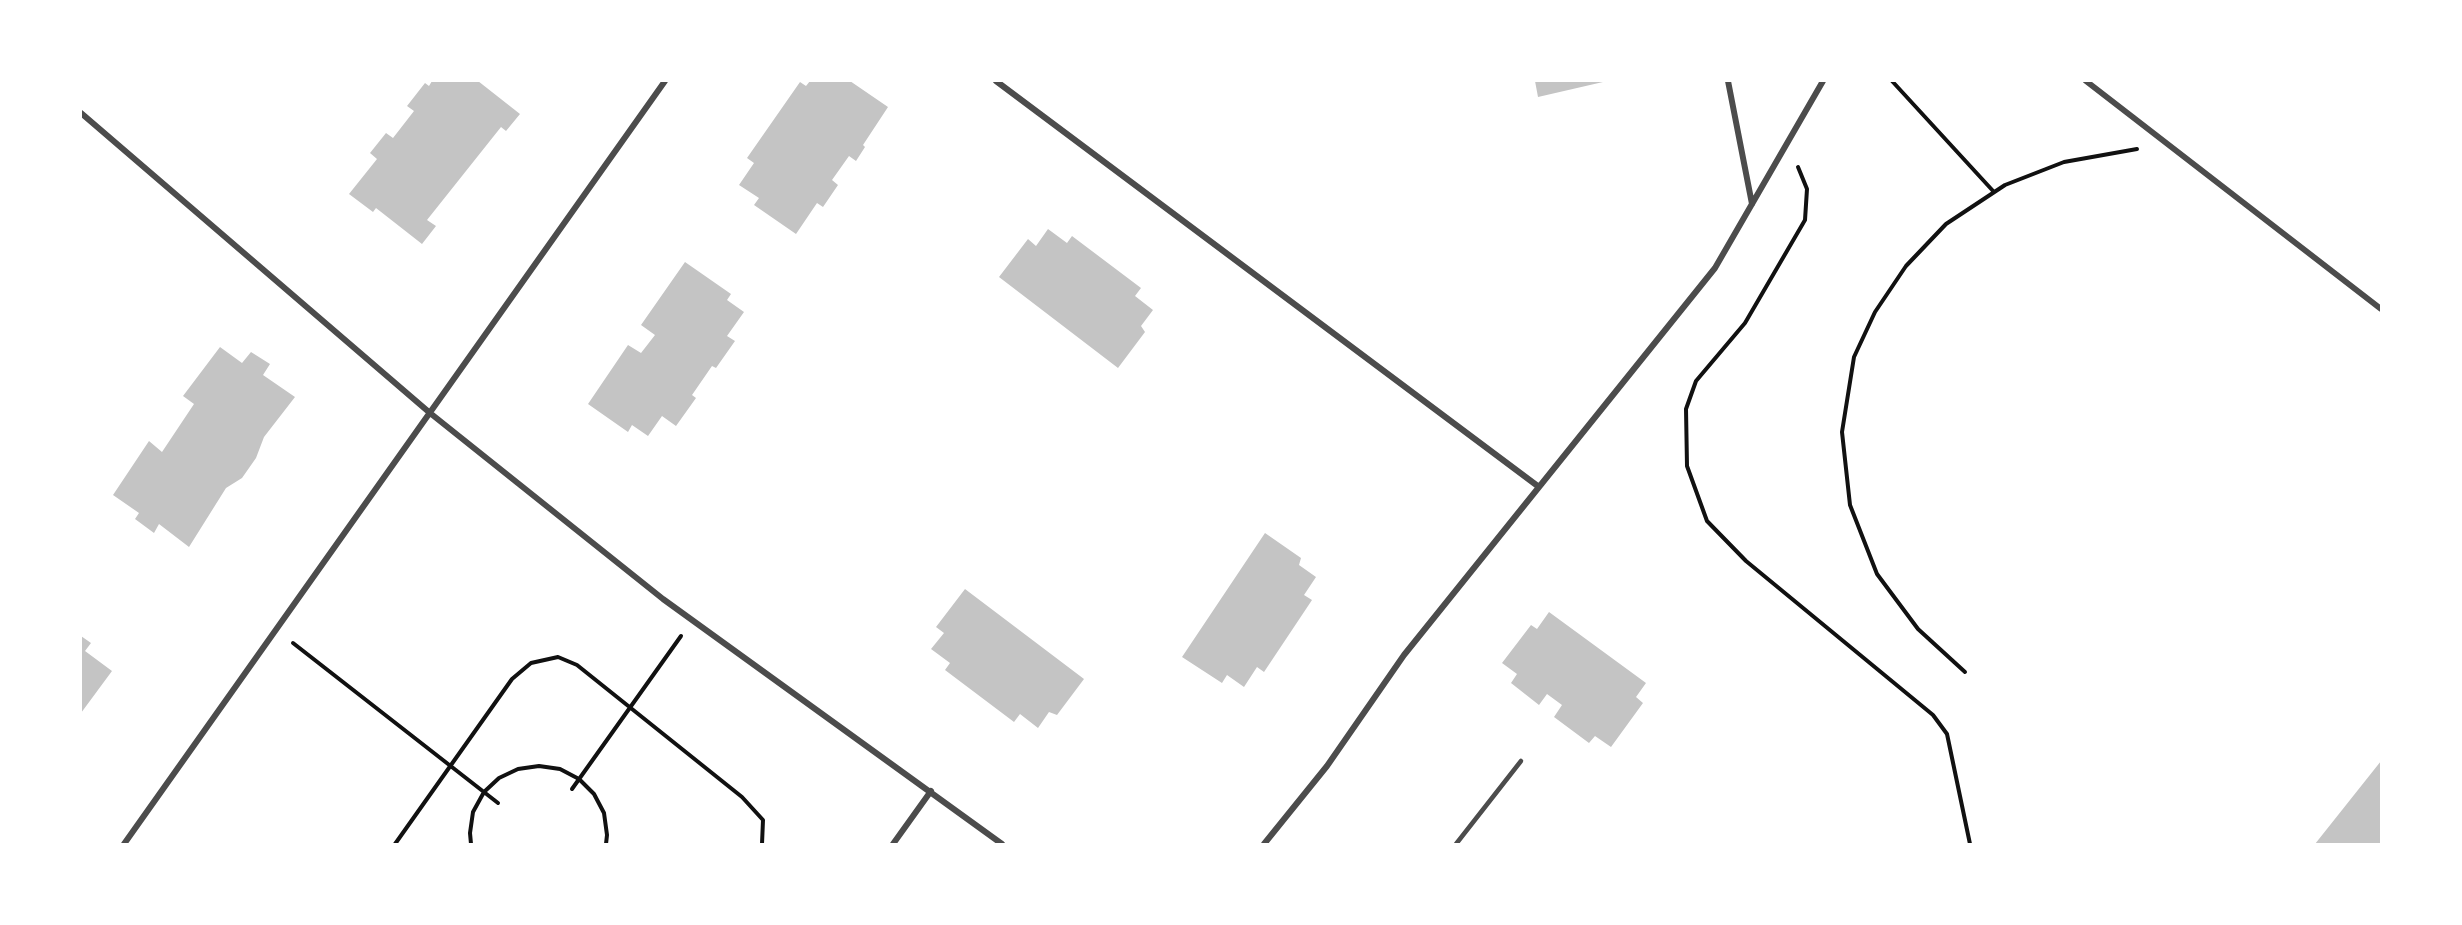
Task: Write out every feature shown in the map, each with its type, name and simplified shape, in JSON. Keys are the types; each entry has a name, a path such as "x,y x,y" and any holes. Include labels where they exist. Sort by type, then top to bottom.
{"street":[{"path":"124,844 665,81"},
{"path":"996,81 1539,487"},
{"path":"1728,81 1752,205"},
{"path":"1264,844 1327,766 1404,655 1715,268 1823,81"},
{"path":"2086,81 2381,309"},
{"path":"81,113 430,413 691,620 1002,844"},
{"path":"893,844 931,791"}],"lane":[{"path":"1456,844 1521,761"}],"path":[{"path":"1892,81 1994,192"},
{"path":"1788,141 1807,189 1805,220 1745,323 1696,381 1686,409 1687,466 1707,521 1746,561 1934,715 1947,734 1970,844"},
{"path":"1965,672 1918,629 1877,574 1850,505 1842,432 1854,357 1875,312 1906,266 1946,224 2005,185 2064,162 2167,144"},
{"path":"572,789 691,620"},
{"path":"276,630 498,803"},
{"path":"395,844 512,679 531,663 558,657 577,665 742,797 763,820 762,844"},
{"path":"471,844 473,812 484,792 499,778 518,769 539,766 560,769 579,778 594,794 604,813 606,844"}],"building":[{"path":"432,81 478,81 520,114 506,131 501,127 427,220 436,226 422,244 376,208 373,212 349,194 377,159 370,153 386,133 393,138 414,111 407,106 425,83 429,86"},
{"path":"810,81 850,81 888,107 863,145 865,147 856,161 849,156 832,180 838,185 823,207 817,203 796,234 754,205 759,198 739,185 754,163 747,158 800,82 806,86"},
{"path":"1535,81 1603,81 1603,82 1538,97"},
{"path":"1048,229 1067,243 1072,236 1141,288 1135,296 1153,310 1141,326 1145,332 1118,368 999,277 1028,239 1036,246"},
{"path":"685,262 731,294 727,300 744,312 727,336 735,341 716,368 712,366 692,395 696,398 676,426 662,416 648,436 632,425 628,432 588,404 628,345 641,353 655,335 641,325"},
{"path":"220,347 242,363 251,352 270,364 263,375 295,397 264,437 256,458 242,478 226,488 189,547 159,524 154,533 135,519 139,513 113,495 149,441 162,452 194,404 183,396"},
{"path":"1265,533 1301,558 1299,565 1316,577 1304,595 1312,600 1264,672 1257,667 1244,687 1227,675 1222,683 1182,657"},
{"path":"965,589 1084,679 1057,715 1049,712 1038,728 1020,714 1014,722 945,670 950,663 931,649 944,633 936,627"},
{"path":"1549,612 1646,683 1636,697 1643,703 1611,747 1595,736 1589,743 1554,717 1562,705 1547,694 1539,705 1511,683 1517,674 1502,663 1531,625 1537,629"},
{"path":"81,636 91,643 85,651 112,671 81,713"},
{"path":"2381,761 2381,844 2315,844"}]}
